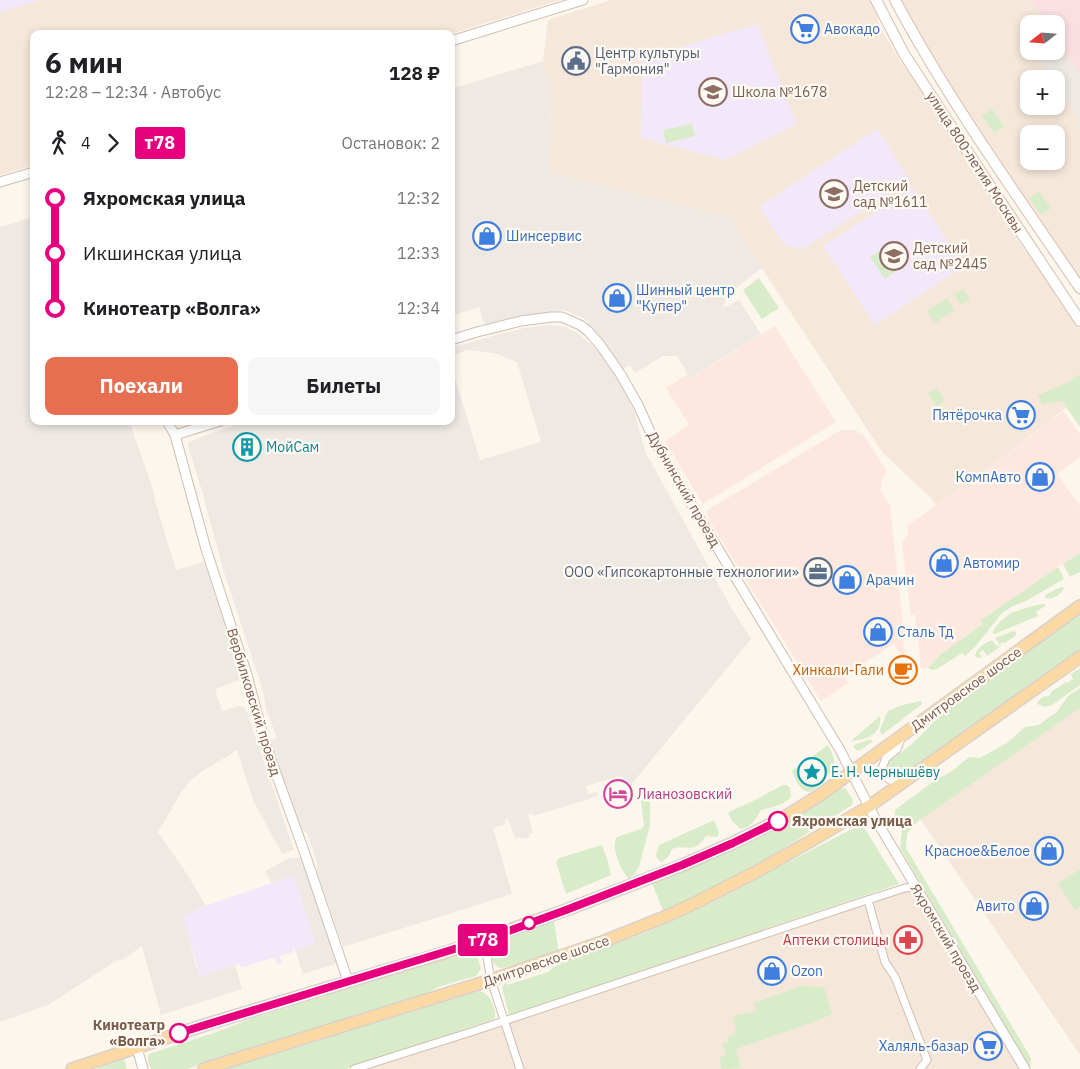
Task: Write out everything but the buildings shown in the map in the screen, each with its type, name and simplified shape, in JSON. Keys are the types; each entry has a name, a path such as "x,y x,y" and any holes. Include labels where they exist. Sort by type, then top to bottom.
{"main road":[{"name":"улица 800-летия Москвы","path":"876,0 904,54 1080,321"},
{"name":"улица 800-летия Москвы","path":"895,0 934,69 1080,288"},
{"name":"Дмитровское шоссе","path":"72,1069 203,1025 484,940 642,881 733,843 804,806 1080,606"},
{"name":"Дмитровское шоссе","path":"204,1069 491,980 602,942 682,909 756,872 868,806 1080,658"}],"street":[{"path":"455,40 583,0"},
{"path":"0,182 30,173"},
{"name":"Дубнинский проезд","path":"455,339 521,321 551,317 562,317 588,331 621,375 638,405 653,438 708,533 852,772"},
{"name":"Вербилковский проезд","path":"169,425 175,435 206,549 247,674 263,737 348,981"},
{"path":"175,435 207,425"},
{"path":"902,736 897,749 886,758 882,768 885,776 892,782 906,781"},
{"path":"852,772 868,806"},
{"name":"Яхромский проезд","path":"868,806 1025,1069"},
{"path":"354,1069 905,888 916,887"},
{"path":"868,900 885,962 895,977 927,1060 920,1069"},
{"path":"484,940 491,980 520,1069"},
{"path":"137,1048 143,1069"}],"shaded area":[{"path":"0,0 560,0 455,33 455,30 30,30 30,166 0,175"},
{"path":"0,0 40,0 0,12"},
{"path":"611,0 870,0 875,9 880,27 902,64 916,82 1023,248 1035,261 1051,285 1054,293 1080,330 1080,397 994,464 936,505 882,452 729,218 550,173 552,96 543,61 548,20"},
{"path":"899,0 1031,0 1041,15 1020,15 1020,60 1040,60 1046,70 1020,70 1020,115 1065,115 1065,98 1080,120 1075,123 1080,130 1080,280 954,93"},
{"path":"1031,0 1080,0 1080,73 1065,51 1065,15 1041,15"},
{"name":"Школа №1678","path":"757,24 797,124 724,160 641,138 642,60"},
{"path":"1065,51 1080,73 1080,120 1065,98 1065,70 1046,70 1040,60 1065,60"},
{"path":"543,61 552,96 550,173 729,218 762,268 736,288 725,302 723,308 739,300 761,334 690,378 677,356 663,356 635,373 630,365 623,369 585,319 565,310 524,316 487,326 483,321 479,307 455,315 455,88"},
{"path":"1080,120 1080,130 1075,123"},
{"name":"Детский сад №1611","path":"877,129 910,180 803,249 784,245 759,207"},
{"name":"Детский сад №2445","path":"913,188 964,266 875,325 823,246"},
{"path":"30,218 30,425 130,425 153,489 176,570 204,562 243,679 215,689 222,711 239,706 246,709 294,850 282,854 253,800 237,750 190,781 158,832 206,906 184,916 200,976 235,965 242,989 161,1015 142,946 48,1005 0,1022 0,227"},
{"path":"551,325 566,327 579,334 598,351 621,384 634,411 645,451 732,609 751,639 630,786 622,775 586,786 588,794 597,792 598,796 533,816 532,813 528,815 533,833 529,834 530,837 515,838 508,819 505,820 506,824 493,828 512,894 343,947 317,872 317,862 307,833 301,829 270,741 277,738 266,709 263,691 223,569 188,445 189,442 234,425 455,425 455,378 480,460 541,442 517,362 494,353 468,350 455,355 455,347 524,328"},
{"path":"775,326 836,422 703,504 665,441 689,425 666,388 688,374 691,378"},
{"path":"1063,411 1080,434 1080,457 1057,474 1080,506 1080,553 981,620 983,624 941,654 928,668 921,668 915,615 911,615 902,544 909,532 907,526 994,464"},
{"path":"841,430 857,430 859,434 862,433 887,471 881,481 882,487 879,489 890,505 906,661 893,644 844,677 848,683 821,701 709,520 706,511"},
{"path":"1080,704 1080,1055 917,814"},
{"path":"302,856 338,963 303,974 295,950 315,943 294,878 290,877 272,883 265,871 289,858"},
{"path":"294,877 315,943 295,950 292,948 293,952 280,956 282,963 277,964 275,957 241,968 240,964 200,976 183,916 213,903"},
{"path":"907,890 913,890 1021,1069 369,1069"}],"green space":[{"path":"992,109 1004,126 994,133 982,116"},
{"path":"692,124 695,136 666,143 663,130"},
{"path":"1039,191 1051,208 1041,215 1029,198"},
{"path":"884,249 898,270 885,279 870,257"},
{"path":"759,278 779,308 762,319 743,290"},
{"path":"963,289 970,299 961,305 954,295"},
{"path":"947,298 955,310 935,323 927,311"},
{"path":"1080,374 1080,427 1062,401 1042,404 1038,395 1069,382"},
{"path":"937,388 945,400 937,406 928,394"},
{"path":"1080,553 1080,572 1070,577 1063,564"},
{"path":"1058,567 1064,579 1002,613 975,647 965,656 962,653 937,669 932,670 928,668 941,654 983,624 981,620"},
{"path":"1061,587 1064,589 1058,595 1053,598 1045,598 1045,595"},
{"path":"1043,604 1045,606 1036,612 1038,616 995,634 992,633 1008,615"},
{"path":"1080,614 1080,649 902,777 895,778 889,774 886,767 888,762 912,744 943,713"},
{"path":"1013,631 1016,632 1016,635 1005,643 1000,644 1001,646 987,656 983,650 979,653 982,657 978,658 975,656 981,646 992,640 998,647 1000,645 995,638"},
{"path":"1080,668 1080,685 1052,705 1045,707 1037,704 1045,696 1047,697 1051,692 1073,679 1071,674"},
{"path":"1080,688 1080,708 917,822 907,834 906,848 1031,1058 1030,1068 900,848 902,832 895,823 895,810 969,757 980,758 1007,743 1025,727 1039,725 1056,713 1068,696"},
{"path":"922,702 921,705 881,734 880,730 888,711"},
{"path":"880,716 879,728 876,732 863,739 851,741"},
{"path":"872,740 872,742 859,751 854,747 854,745"},
{"path":"828,745 834,759 830,772 815,789 808,792 805,791 799,786 792,771"},
{"path":"783,785 787,785 790,788 791,797 784,802 761,810 747,827 740,829 732,821 728,813"},
{"path":"842,788 846,789 853,800 852,805 773,855 664,913 652,883 785,824"},
{"path":"641,800 650,801 650,825 639,867 629,879 618,861 615,843 617,837 641,829 644,826"},
{"path":"714,820 719,833 717,837 706,836 697,846 672,849 668,857 662,862 657,859 656,855 659,845"},
{"path":"858,827 863,828 867,832 899,884 509,1015 502,988 506,981 507,985 548,972 553,967 645,933 709,904"},
{"path":"602,845 611,875 566,894 556,862 559,858"},
{"path":"1080,869 1080,906 1075,910 1058,884"},
{"path":"554,921 559,953 501,968 495,965 490,952 490,943"},
{"path":"470,952 477,956 481,968 476,976 438,987 423,995 187,1069 151,1069 148,1058 149,1054 214,1033 252,1018"},
{"path":"801,986 824,987 832,1014 736,1049 741,1068 722,1069 719,1058 726,1055 722,1044 728,1042 728,1037 736,1032 733,1016 756,1011 754,1003"},
{"path":"480,991 487,995 492,1002 495,1019 346,1069 226,1069 475,992"},
{"path":"124,1059 127,1069 96,1069"}],"bus line":[{"name":"т78","path":"179,1033 484,940 682,865 778,821"}],"place":[{"name":"Авокадо","path":"805,29"},
{"name":"Центр культуры \"Гармония\"","path":"576,61"},
{"name":"Школа №1678","path":"713,92"},
{"name":"Детский сад №1611","path":"834,194"},
{"name":"Шинсервис","path":"487,236"},
{"name":"Детский сад №2445","path":"894,256"},
{"name":"Шинный центр \"Купер\"","path":"617,298"},
{"name":"Пятёрочка","path":"1021,415"},
{"name":"МойСам","path":"247,447"},
{"name":"КомпАвто","path":"1040,477"},
{"name":"Автомир","path":"944,563"},
{"name":"ООО «Гипсокартонные технологии»","path":"818,572"},
{"name":"Арачин","path":"847,580"},
{"name":"Сталь Тд","path":"878,632"},
{"name":"Хинкали-Гали","path":"903,670"},
{"name":"Е. Н. Чернышёву","path":"812,772"},
{"name":"Лианозовский","path":"618,794"},
{"name":"Яхромская улица","path":"778,821"},
{"name":"Красное&Белое","path":"1049,851"},
{"name":"Авито","path":"1034,906"},
{"name":"Аптеки столицы","path":"908,940"},
{"name":"Ozon","path":"772,971"},
{"name":"Кинотеатр «Волга»","path":"179,1033"},
{"name":"Халяль-базар","path":"988,1046"}]}
